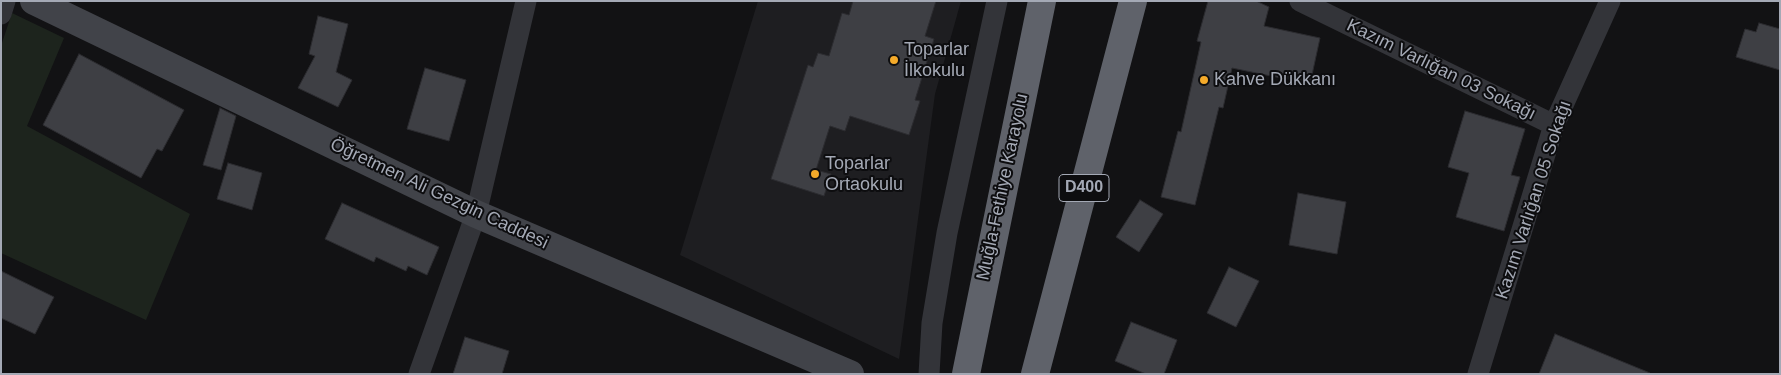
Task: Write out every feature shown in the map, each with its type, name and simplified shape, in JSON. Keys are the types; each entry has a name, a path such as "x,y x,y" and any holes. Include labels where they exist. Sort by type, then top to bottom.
{"highway":[{"name":"Muğla-Fethiye Karayolu","path":"966,374 1042,1"},
{"name":"D400","path":"1035,374 1134,1"}],"street":[{"path":"1,14 5,1"},
{"name":"Öğretmen Ali Gezgin Caddesi","path":"34,1 476,214 850,374"},
{"path":"419,374 476,214 526,1"},
{"path":"929,374 932,323 947,233 996,1"},
{"name":"Kazım Varlığan 03 Sokağı","path":"1300,1 1554,126"},
{"name":"Kazım Varlığan 05 Sokağı","path":"1478,374 1554,126 1610,1"}],"shaded area":[{"name":"Toparlar Ortaokulu","path":"758,1 961,1 935,94 899,359 680,255"},
{"path":"12,13 64,38 27,126 190,214 146,320 1,253 1,46"}],"building":[{"path":"853,1 936,1 925,36 934,39 915,100 920,101 909,135 850,116 845,131 830,126 816,170 831,174 824,196 771,179 808,65 813,67 818,53 829,56 842,13 849,15"},
{"path":"1208,1 1256,1 1269,7 1264,26 1320,38 1310,84 1232,68 1223,108 1219,107 1195,205 1161,197 1178,131 1181,132 1201,42 1197,41"},
{"path":"318,16 348,24 336,72 352,80 338,107 298,88 315,56 309,54"},
{"path":"1759,23 1780,29 1780,70 1736,57 1745,29 1756,32"},
{"path":"79,54 184,110 162,151 157,149 141,178 43,125"},
{"path":"425,68 466,80 449,141 407,129"},
{"path":"220,108 236,116 221,170 203,165"},
{"path":"1465,111 1525,129 1511,175 1520,177 1504,231 1456,217 1469,173 1448,167"},
{"path":"228,163 262,173 252,210 217,199"},
{"path":"1298,193 1346,202 1337,254 1289,245"},
{"path":"1140,200 1163,214 1139,252 1116,237"},
{"path":"342,203 439,247 427,275 408,266 406,271 376,257 374,262 325,239"},
{"path":"1229,267 1259,281 1236,327 1207,313"},
{"path":"1,271 54,297 35,334 1,318"},
{"path":"1131,322 1177,340 1164,374 1146,374 1115,361"},
{"path":"1555,334 1650,373 1650,374 1539,374"},
{"path":"465,337 509,351 502,374 453,374"}],"place":[{"name":"Toparlar İlkokulu","path":"894,60"},
{"name":"Kahve Dükkanı","path":"1204,80"},
{"name":"Toparlar Ortaokulu","path":"815,174"}]}
